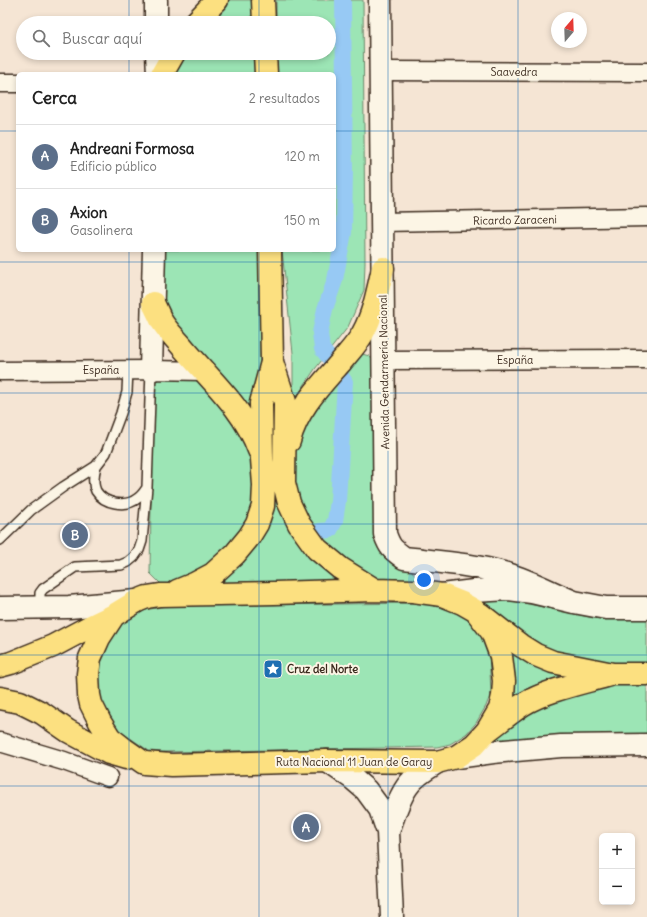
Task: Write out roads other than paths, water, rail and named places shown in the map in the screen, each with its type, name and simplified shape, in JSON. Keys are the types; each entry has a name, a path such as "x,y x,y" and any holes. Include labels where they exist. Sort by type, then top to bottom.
{"main road":[{"path":"156,0 156,16"},
{"path":"202,16 217,0"},
{"path":"263,0 264,16"},
{"name":"Avenida Gendarmería Nacional","path":"380,0 385,534 390,546 396,553 404,558 476,567 506,574 574,602"},
{"path":"157,60 158,72"},
{"path":"163,72 170,60"},
{"path":"265,60 266,72"},
{"path":"151,370 154,252"},
{"path":"0,666 53,646 114,615 137,601 147,597 179,591 212,574 235,554 249,537 257,524 263,506 264,485 261,403 272,362 270,252"},
{"path":"285,455 291,434 300,413 321,384 363,333 378,294 383,268"},
{"path":"153,303 162,323 232,402 248,426 262,459"},
{"path":"272,362 285,402 284,483 289,503 299,524 317,549 340,568 375,590"},
{"path":"442,595 509,589 532,592 606,608 647,608"},
{"path":"160,595 375,590 413,591 442,595 462,603 476,611 520,645 536,655 554,662 613,674 647,674"},
{"path":"0,608 69,607 137,601"},
{"path":"476,611 492,632 500,656 504,681 500,709 487,732"},
{"path":"114,615 99,638 90,658 88,674 89,695 91,704 110,738 144,763"},
{"path":"388,832 403,793 413,779 474,745 487,732 521,706 535,698 613,674"},
{"name":"Ruta Nacional 11 Juan de Garay","path":"0,698 20,702 42,713 68,731 109,753 144,763 171,764 447,759"},
{"path":"447,759 493,752 561,746 647,745"},
{"path":"327,761 352,778 366,790 380,809 388,832 392,917"}],"street":[{"name":"Saavedra","path":"381,71 647,72"},
{"path":"0,84 16,83"},
{"name":"Ricardo Zaraceni","path":"382,222 647,217"},
{"name":"España","path":"384,360 647,359"},
{"name":"España","path":"0,371 203,371"},
{"path":"0,742 64,761 108,777"}],"lane":[{"path":"0,540 32,510 63,487 96,466 106,453 127,392 128,370"},
{"path":"40,607 40,593 43,589 75,567 121,565 134,557 139,550 142,540 147,488 151,370"},
{"path":"96,466 93,480 96,490 104,499 115,503 127,503 138,498 147,488"}],"waterway":[{"path":"330,359 322,349 320,333 325,309 335,280 344,232 345,170 343,0"},
{"path":"320,531 330,530 335,521 338,501 345,382 341,376"}],"place":[{"name":"Axion","path":"75,535"},
{"name":"Cruz del Norte","path":"273,669"},
{"name":"Andreani Formosa","path":"306,827"}]}
